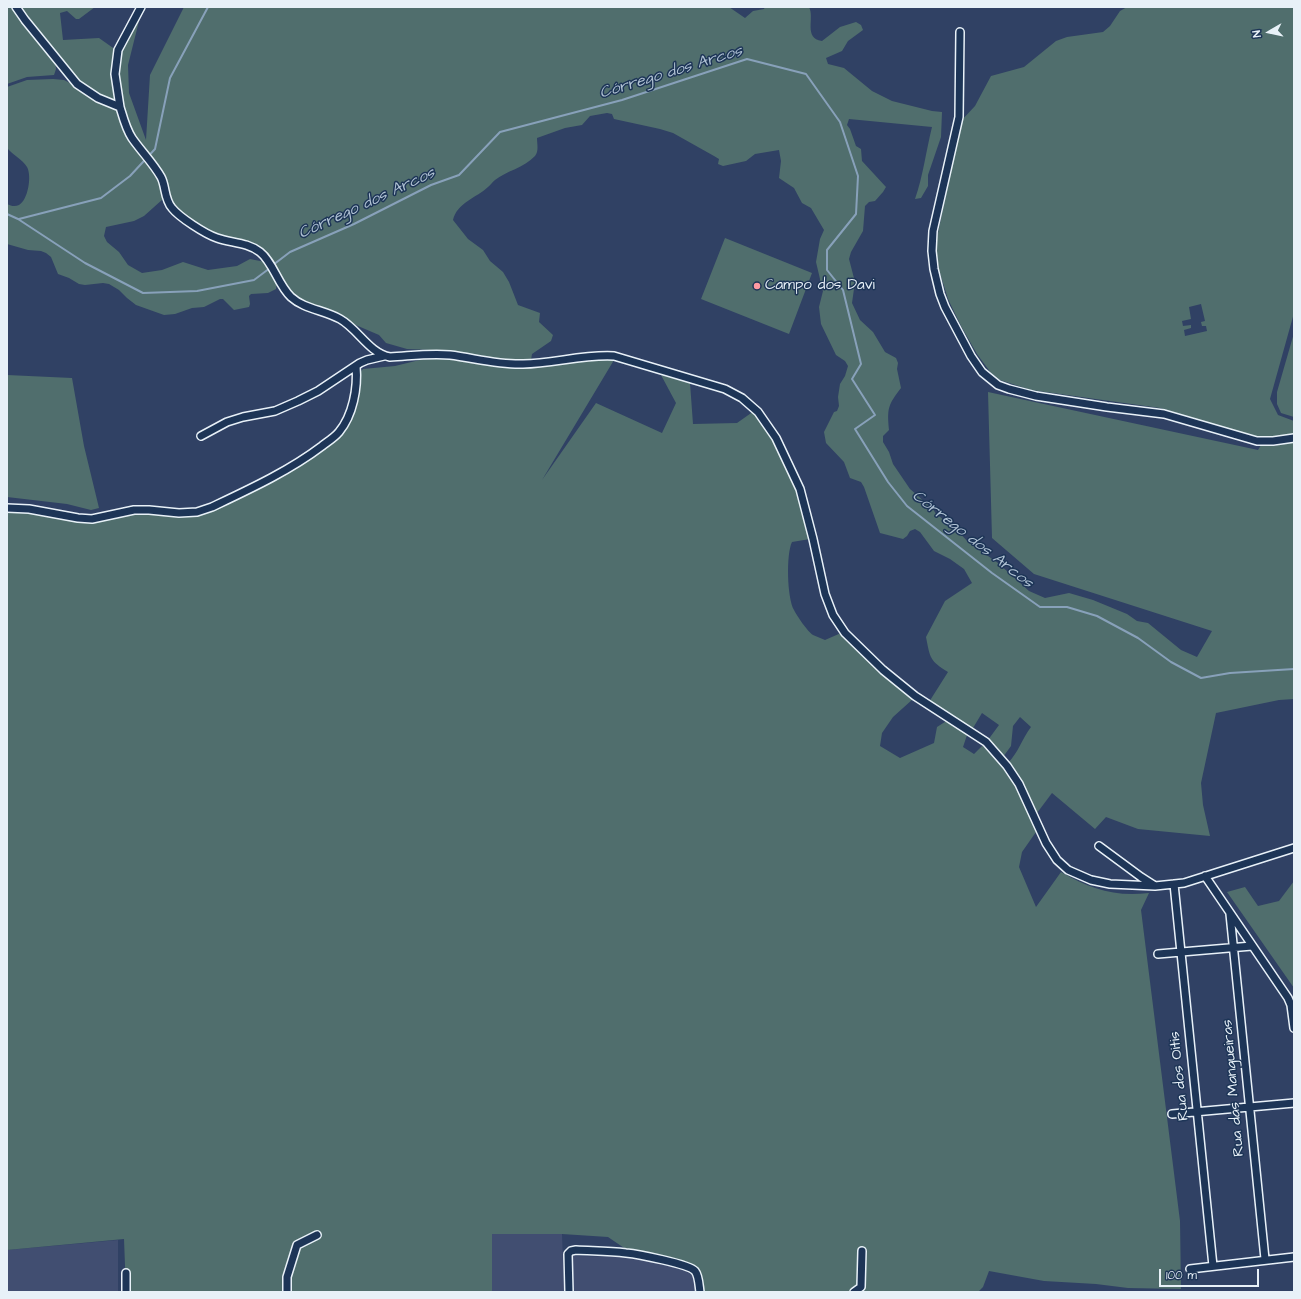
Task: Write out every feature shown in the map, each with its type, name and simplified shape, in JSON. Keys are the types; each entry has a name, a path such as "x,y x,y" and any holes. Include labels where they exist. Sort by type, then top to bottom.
{"street":[{"path":"16,7 77,84 98,98 120,107"},
{"path":"141,7 118,50 115,74 120,107 131,136 160,175 164,183 168,201 177,213 208,234 217,238 253,247 261,253 290,296 301,304 340,319 350,326 376,352 384,356 390,357 433,354 522,364 600,355 614,356 725,389 742,398 758,412 776,438 798,484 813,539 825,594 833,615 845,633 883,670 915,696 986,742 1007,766 1019,784 1046,843 1057,860 1068,870 1091,880 1110,884 1155,886 1174,884 1205,876 1294,848"},
{"path":"960,32 959,117 933,231 932,251 937,282 945,307 971,356 982,372 998,385 1036,396 1164,414 1257,441 1273,441 1294,438"},
{"path":"201,436 227,422 243,417 275,411 298,401 318,391 367,360 384,356"},
{"path":"7,508 29,509 78,518 92,519 123,511 149,510 179,513 197,512 212,507 299,462 338,434 346,422 354,395 357,376 356,366"},
{"path":"1099,846 1155,886"},
{"path":"1205,876 1288,998 1291,1005 1294,1028"},
{"name":"Rua dos Oitis","path":"1174,884 1213,1266"},
{"name":"Rua das Mangueiras","path":"1230,914 1264,1260"},
{"path":"1158,954 1252,946"},
{"path":"1172,1114 1294,1103"},
{"path":"287,1292 287,1278 297,1245 317,1235"},
{"path":"569,1292 568,1254 571,1251 576,1250 626,1253 677,1263 692,1268 697,1274 700,1292"},
{"path":"854,1292 861,1287 862,1251"},
{"path":"1190,1269 1294,1257"},
{"path":"126,1273 126,1292"}],"shaded area":[{"path":"492,1234 562,1234 564,1292 492,1292"},
{"path":"118,1240 118,1292 7,1292 7,1250"},
{"path":"572,1256 629,1257 679,1265 694,1274 698,1292 573,1292"}],"green space":[{"path":"7,7 13,7 23,22 55,59 56,69 54,75 27,77 7,84"},
{"path":"20,7 95,7 79,19 76,19 67,11 60,13 63,40 99,38 116,50 117,104 107,101 78,81"},
{"path":"184,7 729,7 745,18 753,11 764,9 765,7 809,7 811,11 811,32 816,39 822,41 840,27 856,22 861,25 863,30 848,41 842,51 826,58 828,64 844,68 872,91 892,101 942,112 941,137 928,175 928,186 921,198 915,199 932,127 849,119 847,125 856,146 861,149 862,161 886,187 875,201 869,202 865,206 863,231 851,252 849,259 855,282 852,303 860,320 873,332 885,352 896,358 898,363 897,369 901,388 889,407 889,430 883,436 883,442 889,452 893,464 910,489 933,509 936,514 955,528 968,542 998,563 1029,591 1045,598 1069,593 1093,600 1127,614 1137,621 1148,623 1181,650 1197,657 1212,631 1034,574 992,538 988,392 1258,450 1261,445 1273,446 1294,442 1294,699 1279,700 1216,713 1201,783 1203,805 1210,836 1138,829 1106,817 1095,829 1052,793 1037,813 1022,782 1008,763 1015,755 1031,727 1020,717 1013,726 1011,746 1003,757 988,740 999,725 982,713 973,728 929,702 948,672 934,662 930,654 926,637 945,601 972,583 964,569 950,559 934,551 920,532 915,529 910,531 903,539 880,533 861,482 850,478 844,462 826,443 824,432 834,412 837,411 839,406 838,397 840,384 845,376 848,366 845,361 836,355 821,324 819,307 823,291 820,285 816,262 820,239 824,230 811,208 802,203 794,188 779,178 781,161 779,150 755,154 746,161 723,166 718,164 719,159 673,133 614,119 612,114 607,113 590,116 582,125 565,128 537,138 536,154 531,160 499,177 458,209 453,220 468,239 483,250 490,261 503,272 509,282 518,305 540,313 539,322 553,335 551,341 532,354 531,360 521,362 451,351 407,349 386,343 379,335 351,323 341,316 302,301 289,290 267,256 200,227 173,207 170,199 140,147 123,110 118,90 117,71 120,48 140,17 128,65 129,93 146,140 150,75"},
{"path":"1127,7 1294,7 1294,313 1270,399 1278,415 1294,421 1294,435 1272,439 1260,439 1160,408 1031,390 1000,380 991,373 977,354 948,299 939,270 936,249 961,121 975,106 991,76 1024,67 1056,41 1067,37 1103,32 1110,26 1120,11","holes":["1201,304 1205,321 1201,322 1202,326 1206,326 1207,331 1185,336 1184,330 1191,328 1191,325 1183,326 1182,321 1191,319 1189,307"]},
{"path":"27,80 64,80 118,107 161,182 163,199 144,216 134,221 106,227 104,236 107,242 119,252 128,265 142,273 162,270 183,262 208,270 237,266 250,259 265,262 277,282 276,289 268,293 251,294 249,296 249,307 234,310 223,299 220,299 204,307 192,308 175,314 164,315 136,305 119,290 109,284 79,284 58,274 51,257 46,253 7,244 7,204 16,206 22,202 27,193 29,176 25,164 7,148 7,87"},
{"name":"Campo dos Davi","path":"725,238 812,273 789,334 701,299"},
{"path":"1294,333 1294,417 1281,413 1277,404 1277,392"},
{"path":"436,356 522,367 598,357 614,360 542,480 596,403 662,433 676,403 661,375 690,383 693,424 737,423 754,411 773,439 797,489 810,539 792,542 790,548 788,576 790,596 795,613 814,636 825,640 841,633 913,699 893,717 882,733 880,746 900,758 934,743 937,727 948,720 968,732 963,747 974,754 984,744 1002,765 1014,783 1036,832 1022,852 1019,867 1036,907 1061,872 1082,883 1114,893 1149,893 1141,910 1180,1221 1181,1289 1128,1288 1096,1284 1044,1281 989,1271 983,1287 978,1292 700,1292 692,1268 633,1254 608,1237 562,1234 492,1234 492,1292 126,1292 124,1239 7,1250 7,511 73,521 127,513 216,508 338,437 356,395 360,372 363,369 395,366"},
{"path":"7,375 72,378 84,446 99,508 91,510 67,504 7,497"},
{"path":"1294,881 1294,988 1227,892 1245,887 1258,906 1279,901"}],"waterway":[{"path":"19,219 101,198 130,176 155,149 170,78 208,7"},
{"name":"Córrego dos Arcos","path":"273,265 290,252 354,224 431,185 459,175 500,132 622,100 747,59 806,74 840,122 858,176 856,214 827,250 827,270 843,290 861,364 852,379 875,415 855,429 888,482 907,506 992,573 1040,607 1067,607 1097,616 1138,638 1171,662 1201,678 1230,673 1294,669"},
{"name":"Córrego dos Arcos","path":"7,214 18,219 85,263 143,293 197,291 254,280 270,268"}],"place":[{"name":"Campo dos Davi","path":"757,286"}]}
